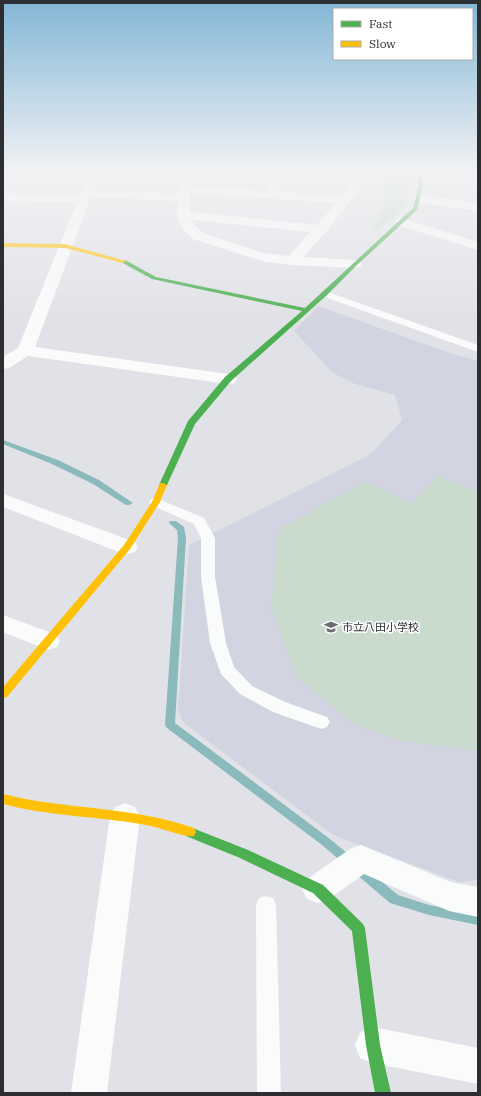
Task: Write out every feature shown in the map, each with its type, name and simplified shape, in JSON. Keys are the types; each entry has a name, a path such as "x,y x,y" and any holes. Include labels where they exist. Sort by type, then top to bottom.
{"street":[{"path":"25,351 75,221"},
{"path":"186,221 188,226 198,236 262,257 292,261 355,264"},
{"path":"244,221 321,229"},
{"path":"292,261 327,221"},
{"path":"3,694 127,547 156,502 191,424 228,378 325,294 355,264 402,222 478,246"},
{"path":"3,246 65,246 120,259 154,278 306,310"},
{"path":"3,364 25,351 228,378"},
{"path":"3,500 127,547"},
{"path":"3,623 48,641"},
{"path":"3,799 37,806 125,816 180,828 244,854 339,874 361,859 449,896 478,902"},
{"path":"89,1093 125,816"},
{"path":"339,874 358,928 373,1045 383,1093"},
{"path":"373,1045 478,1066"}],"lane":[{"path":"325,294 478,349"},
{"path":"156,502 199,521 208,538 208,577 216,636 227,670 246,690 279,707 321,722"},
{"path":"266,904 269,1093"}],"shaded area":[{"name":"市立八田小学校","path":"318,306 447,352 478,361 478,880 459,882 333,835 184,723 178,710 189,545 371,454 402,420 395,395 355,384 333,373 294,331"}],"green space":[{"path":"377,221 389,221 387,223 373,231"},
{"path":"437,476 478,492 478,751 403,741 358,726 298,679 271,607 279,529 365,482 412,504"}],"waterway":[{"path":"3,442 55,462 96,482 129,503"},
{"path":"173,523 181,529 182,538 170,725 326,842 394,899 429,910 478,920"}],"traffic: fast":[{"path":"163,485 191,423 228,379 325,294 402,221"},
{"path":"123,261 154,278 306,310"},
{"path":"190,832 244,854 318,889 358,928 373,1045 383,1093"}],"traffic: slow":[{"path":"3,245 65,246 123,261"},
{"path":"3,694 127,547 156,502 163,485"},
{"path":"3,799 34,806 115,815 153,821 190,832"}],"place":[{"name":"市立八田小学校","path":"331,627"}]}
